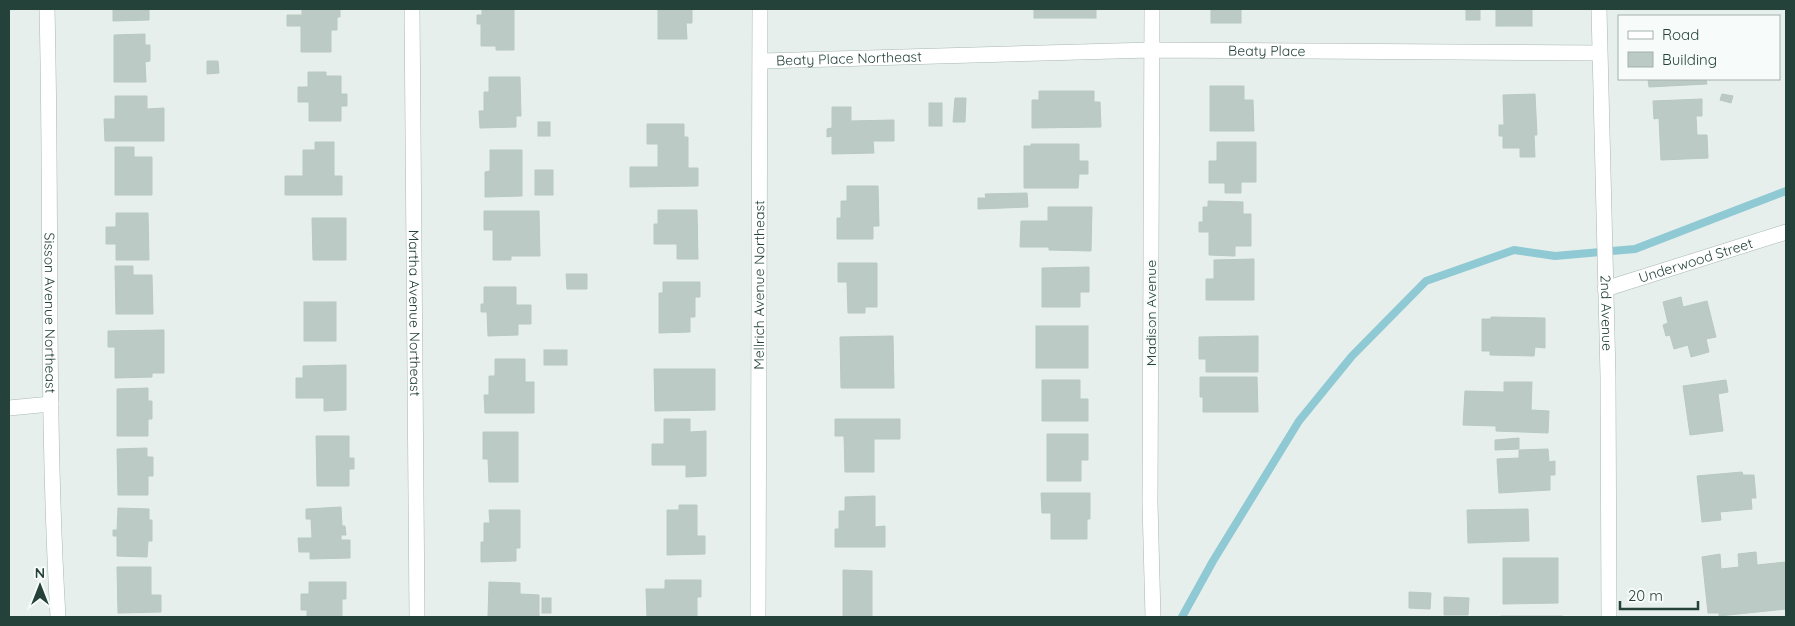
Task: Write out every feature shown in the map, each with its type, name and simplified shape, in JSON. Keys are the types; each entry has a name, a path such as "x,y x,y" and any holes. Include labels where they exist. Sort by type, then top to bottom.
{"street":[{"name":"Sisson Avenue Northeast","path":"47,9 50,140 53,537 58,617"},
{"name":"Martha Avenue Northeast","path":"412,9 417,617"},
{"name":"Mellrich Avenue Northeast","path":"758,617 760,9"},
{"name":"Madison Avenue","path":"1152,9 1150,503 1153,617"},
{"name":"2nd Avenue","path":"1599,9 1606,289 1609,617"},
{"name":"Beaty Place","path":"936,56 1152,50 1599,53"},
{"name":"Beaty Place Northeast","path":"761,61 936,56"},
{"name":"Underwood Street","path":"1606,289 1786,232"},
{"path":"9,408 51,404"}],"building":[{"path":"113,9 149,9 149,20 113,21"},
{"path":"302,9 340,9 340,17 337,17 337,30 331,30 331,52 301,52 301,26 287,26 287,15 302,15"},
{"path":"482,9 514,9 514,50 496,50 496,46 481,46 481,24 477,24 477,15 482,15"},
{"path":"658,9 692,9 692,23 686,23 687,39 658,39"},
{"path":"1034,9 1096,9 1096,18 1034,18"},
{"path":"1211,9 1241,9 1241,23 1211,23"},
{"path":"1466,9 1480,9 1480,20 1466,20"},
{"path":"1496,9 1532,9 1532,26 1496,26"},
{"path":"145,34 145,45 150,45 150,61 145,62 146,82 114,82 114,35"},
{"path":"207,61 218,61 219,73 207,74"},
{"path":"308,72 326,72 326,76 341,76 341,94 347,94 347,106 341,106 341,121 309,121 309,102 298,102 298,87 308,87"},
{"path":"489,77 520,77 521,116 516,116 516,127 480,128 479,111 484,111 484,92 489,92"},
{"path":"1648,80 1706,80 1707,84 1649,87"},
{"path":"1210,86 1244,86 1244,100 1253,100 1254,131 1210,131"},
{"path":"1039,91 1094,91 1094,102 1100,102 1101,127 1032,128 1032,100 1039,100"},
{"path":"1535,94 1537,135 1534,135 1535,157 1520,157 1520,148 1503,148 1503,136 1499,136 1499,125 1504,125 1503,95"},
{"path":"1722,94 1733,96 1731,103 1720,100"},
{"path":"115,96 147,96 147,109 164,108 164,141 105,141 104,119 115,119"},
{"path":"955,98 966,98 965,122 953,122"},
{"path":"1702,99 1702,116 1696,116 1697,135 1707,135 1708,158 1661,160 1659,118 1654,119 1653,101"},
{"path":"929,103 942,103 942,126 929,126"},
{"path":"832,107 851,107 851,121 894,120 894,141 873,141 874,153 832,154 832,136 827,137 827,129 832,128"},
{"path":"538,122 550,122 550,136 538,136"},
{"path":"647,124 684,124 684,137 688,137 688,168 698,168 698,186 630,187 630,167 658,167 658,144 647,144"},
{"path":"315,142 334,142 334,176 342,176 342,195 285,195 285,176 303,176 303,150 315,150"},
{"path":"1217,142 1256,142 1256,182 1241,182 1241,193 1225,193 1225,183 1209,183 1209,161 1217,161"},
{"path":"1031,144 1079,144 1079,161 1088,161 1088,174 1079,174 1078,188 1024,188 1024,146 1031,146"},
{"path":"115,147 134,147 134,157 152,157 152,195 115,195"},
{"path":"490,150 522,150 522,196 485,197 485,172 490,171"},
{"path":"535,170 553,170 553,195 535,195"},
{"path":"847,186 878,186 879,226 873,226 873,239 837,239 837,218 841,218 841,201 847,201"},
{"path":"1027,193 1028,207 978,209 978,198 986,198 985,194"},
{"path":"1208,201 1243,202 1243,214 1251,214 1251,246 1235,246 1235,256 1209,255 1209,232 1199,232 1199,222 1203,222 1203,207 1208,207"},
{"path":"1048,207 1092,207 1091,251 1049,250 1049,247 1020,247 1021,221 1048,221"},
{"path":"658,210 697,210 698,259 677,259 677,244 654,244 654,224 658,224"},
{"path":"484,211 539,211 540,256 511,256 511,260 493,260 493,230 484,230"},
{"path":"116,213 148,213 149,260 116,260 116,244 106,244 106,227 116,227"},
{"path":"312,218 346,218 346,260 313,260"},
{"path":"1254,259 1254,300 1206,300 1206,279 1214,279 1214,260"},
{"path":"838,263 877,263 877,307 865,307 865,313 848,313 847,282 838,282"},
{"path":"115,266 133,266 133,275 152,275 153,314 116,314"},
{"path":"1089,267 1089,292 1080,292 1080,307 1042,307 1042,268"},
{"path":"566,274 587,274 587,289 567,289"},
{"path":"663,282 700,282 700,297 695,297 695,317 690,317 690,332 659,333 659,293 663,293"},
{"path":"484,287 516,287 516,305 531,305 531,324 518,324 518,335 488,336 487,312 481,312 481,304 484,304"},
{"path":"1681,297 1683,307 1707,301 1716,337 1706,339 1709,352 1691,357 1688,345 1674,349 1670,335 1666,336 1663,325 1668,323 1663,302"},
{"path":"304,302 336,302 336,341 304,341"},
{"path":"1491,317 1545,318 1545,348 1535,347 1534,356 1490,355 1490,351 1482,351 1482,319 1491,319"},
{"path":"1036,326 1088,326 1088,368 1036,368"},
{"path":"164,330 164,373 152,373 152,377 115,378 115,347 108,347 108,331"},
{"path":"893,336 894,388 841,388 840,337"},
{"path":"1258,336 1258,372 1206,372 1206,359 1199,359 1199,337"},
{"path":"544,350 567,350 567,365 544,365"},
{"path":"495,359 525,359 525,382 534,382 534,413 485,413 484,395 489,395 489,376 495,376"},
{"path":"346,365 346,410 324,411 324,398 296,398 296,378 303,378 303,366"},
{"path":"654,369 715,369 715,410 655,411"},
{"path":"1200,377 1257,377 1258,412 1203,412 1203,397 1200,397"},
{"path":"1042,380 1080,380 1080,399 1088,399 1088,421 1042,421"},
{"path":"1726,380 1728,392 1718,394 1723,431 1690,435 1683,386"},
{"path":"1504,382 1532,382 1531,410 1549,411 1548,433 1496,431 1496,426 1463,425 1465,391 1504,392"},
{"path":"148,388 148,401 152,401 152,419 148,419 148,436 117,436 117,389"},
{"path":"664,419 690,419 690,432 706,431 706,476 686,477 686,465 652,465 652,444 664,444"},
{"path":"835,419 900,419 900,439 874,439 874,472 845,472 844,436 835,436"},
{"path":"483,432 518,432 518,482 489,482 488,459 483,459"},
{"path":"1047,434 1088,434 1088,460 1081,460 1081,481 1047,481"},
{"path":"316,436 349,436 349,458 354,458 354,469 349,469 349,486 317,486"},
{"path":"1519,438 1519,449 1495,450 1495,440"},
{"path":"147,448 147,457 153,457 153,476 148,476 148,495 118,495 117,449"},
{"path":"1548,449 1549,462 1555,461 1555,475 1550,475 1550,490 1499,493 1497,459 1519,458 1519,450"},
{"path":"1742,472 1743,475 1754,475 1756,498 1751,498 1752,509 1720,512 1721,520 1702,522 1697,476"},
{"path":"1041,493 1090,493 1090,519 1087,519 1087,539 1051,539 1051,513 1042,513"},
{"path":"875,496 875,527 885,526 885,547 835,547 835,529 839,529 839,511 845,511 845,497"},
{"path":"679,505 697,505 697,536 705,536 705,554 667,555 667,510 679,510"},
{"path":"341,507 342,526 345,526 346,535 341,535 341,540 350,540 350,558 310,559 310,552 299,552 298,538 312,538 311,519 306,519 306,509"},
{"path":"118,508 149,509 149,520 152,520 152,541 148,541 147,557 117,556 117,536 113,536 113,530 117,530"},
{"path":"1528,509 1529,541 1468,543 1467,510"},
{"path":"489,510 520,510 520,548 516,548 516,561 481,562 481,542 484,542 484,523 490,523"},
{"path":"1756,552 1757,565 1786,562 1786,609 1719,616 1719,613 1708,613 1702,557 1720,554 1721,569 1739,567 1738,554"},
{"path":"1503,558 1558,558 1558,603 1503,604"},
{"path":"117,567 151,567 151,595 161,595 161,612 118,613"},
{"path":"843,570 872,571 872,617 843,617"},
{"path":"665,580 701,580 701,597 697,597 697,616 647,617 646,589 665,589"},
{"path":"309,582 346,582 346,599 342,599 342,617 307,617 307,610 301,610 301,594 309,594"},
{"path":"489,582 520,583 520,594 539,595 539,617 488,617"},
{"path":"1409,592 1431,593 1430,609 1409,608"},
{"path":"1444,597 1469,598 1468,615 1444,615"},
{"path":"542,598 551,598 551,613 542,613"},
{"path":"1562,616 1562,617 1501,617"}],"waterway":[{"path":"1182,617 1213,561 1299,421 1352,356 1426,281 1514,250 1555,256 1635,249 1786,191"}]}
